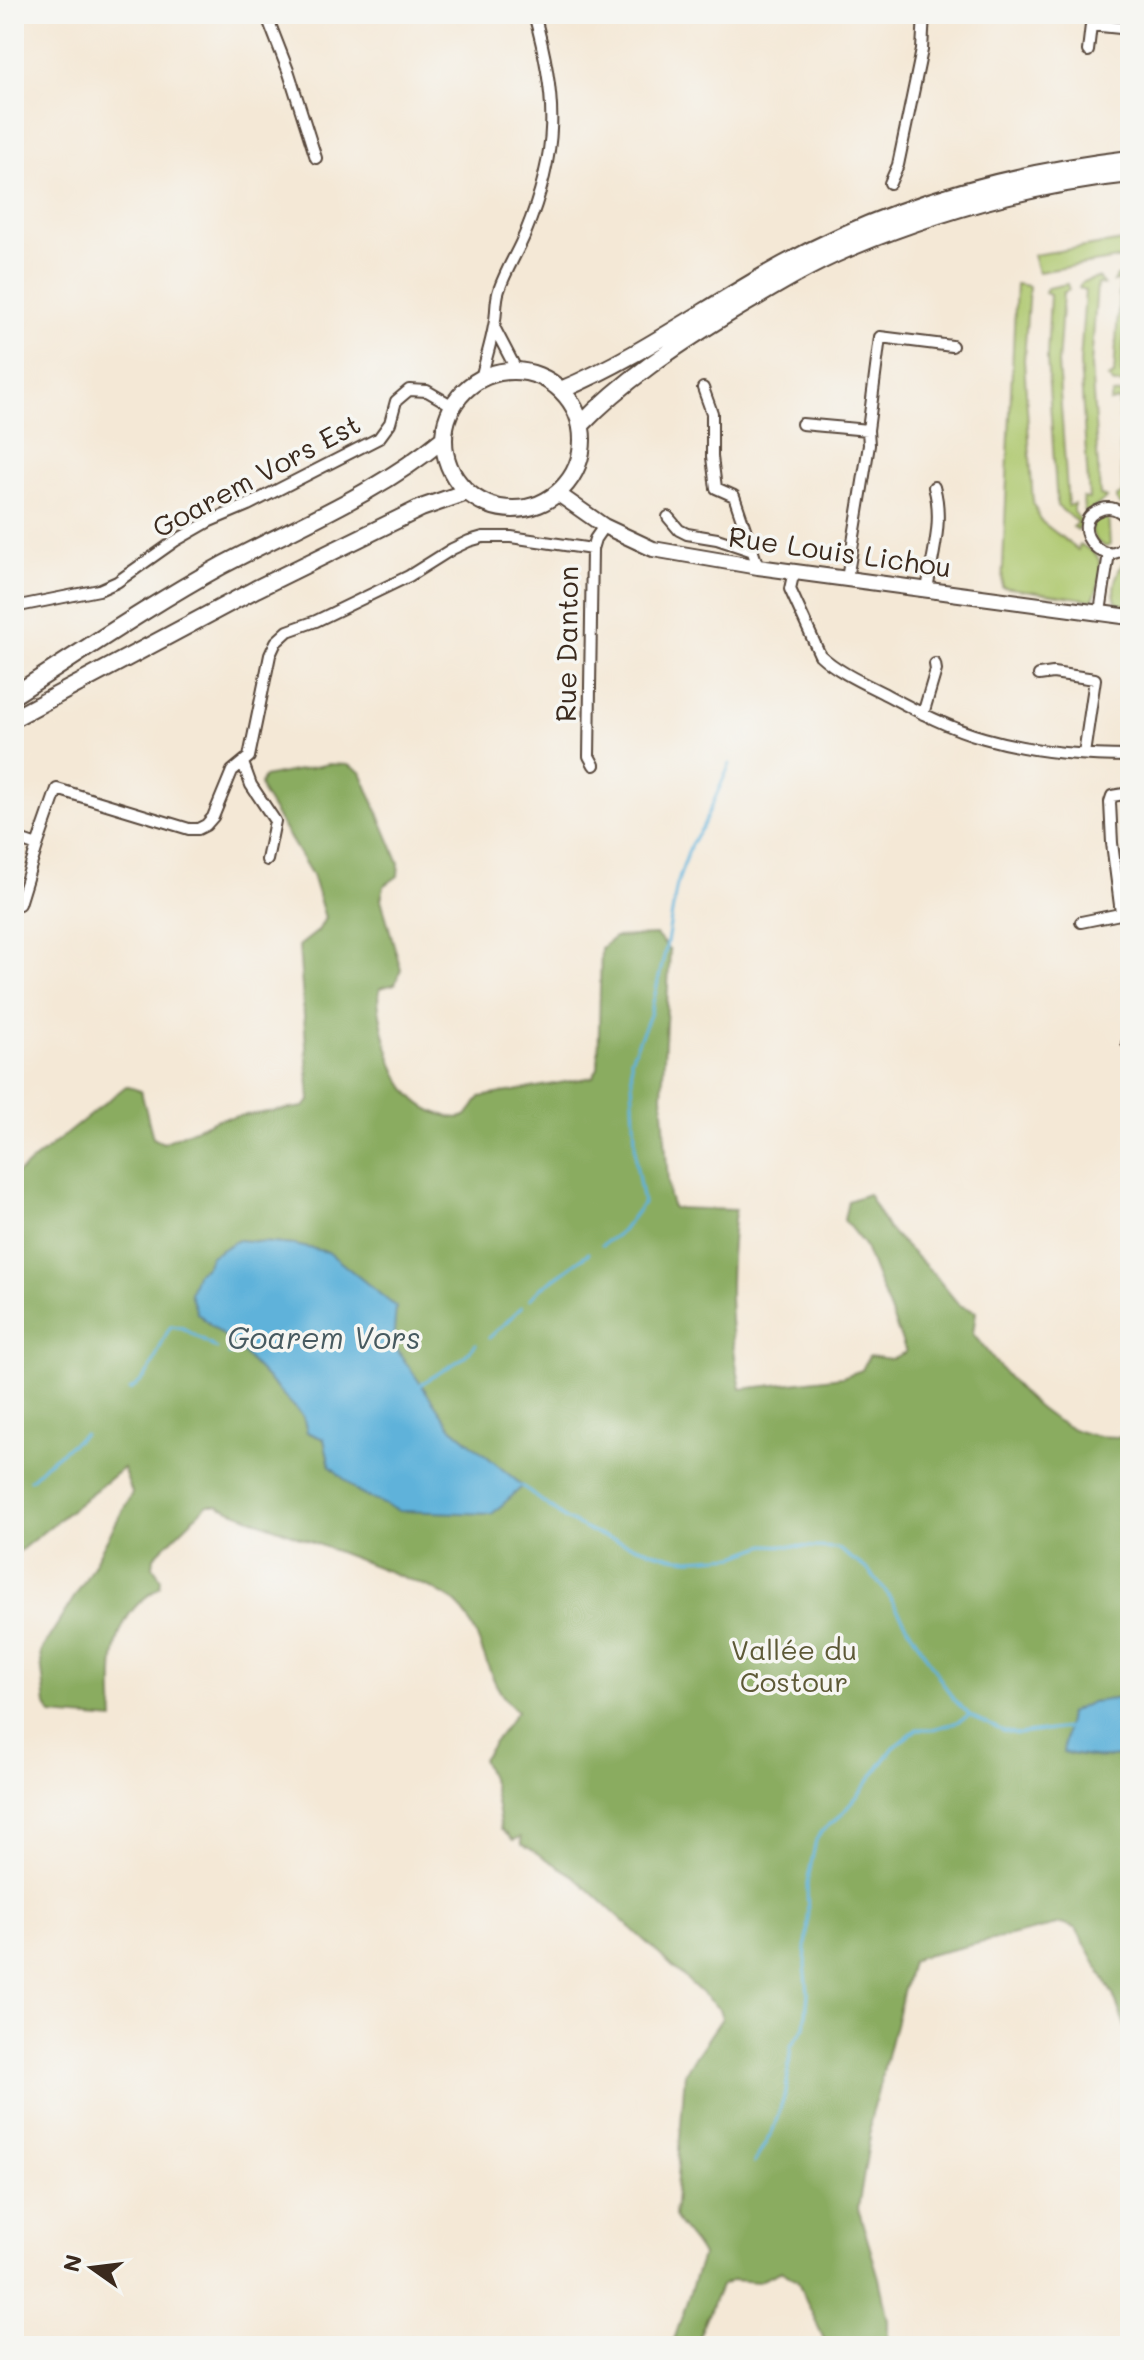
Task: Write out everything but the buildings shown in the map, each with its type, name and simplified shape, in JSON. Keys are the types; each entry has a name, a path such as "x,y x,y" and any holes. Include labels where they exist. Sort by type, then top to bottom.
{"highway":[{"path":"561,390 600,374 736,291 840,236 950,195 1025,176 1130,159"},
{"path":"581,425 613,394 698,332 767,290 846,249 959,207 1083,180 1130,174"},
{"path":"517,371 548,380 561,390 573,406 581,425 582,444 570,479 541,504 522,509 502,509 483,503 467,492 447,462 443,439 453,406 465,391 481,379 517,371"},
{"path":"14,695 187,585 382,484 443,439"},
{"path":"14,718 270,582 421,508 467,492"}],"main road":[{"name":"Rue Louis Lichou","path":"557,493 604,526 653,549 758,567 1130,617"}],"street":[{"path":"266,14 316,158"},
{"path":"481,379 494,327 498,292 525,235 542,190 548,161 552,130 551,90 534,14"},
{"path":"890,183 898,165 922,50 924,14"},
{"path":"1088,51 1091,20 1130,29"},
{"path":"494,327 517,371"},
{"path":"847,579 869,445 868,430 880,337 952,346"},
{"path":"703,388 712,413 716,488 734,496 758,567"},
{"name":"Goarem Vors Est","path":"14,607 99,590 117,582 175,541 210,521 379,438 390,423 396,401 409,390 427,391 453,406"},
{"path":"802,424 868,430"},
{"path":"927,590 939,505 934,487"},
{"path":"1101,509 1113,509 1124,515 1130,530 1127,543 1109,553 1096,549 1087,538 1086,531 1090,518 1101,509"},
{"path":"668,517 687,534 717,539 753,551"},
{"name":"Rue Danton","path":"594,765 589,756 592,549 604,526"},
{"path":"19,904 57,789 189,829 198,829 213,817 232,771 249,757 270,655 276,642 288,631 316,621 409,576 452,549 483,537 511,537 592,549"},
{"path":"1100,612 1109,553"},
{"path":"794,571 790,589 820,655 828,663 923,714 981,738 1084,754 1130,756"},
{"path":"923,714 935,664"},
{"path":"1039,675 1053,673 1095,679 1084,754"},
{"path":"243,763 251,785 275,821 267,860"},
{"path":"1081,922 1126,913 1112,843 1110,802 1115,795 1130,793"},
{"path":"14,838 37,846"}],"green space":[{"path":"1130,240 1130,257 1038,272 1033,255"},
{"path":"1130,274 1121,373 1128,376 1124,383 1114,384 1108,378 1114,375 1120,280 1113,282 1117,276"},
{"path":"1098,278 1104,285 1097,284 1091,366 1100,495 1107,498 1087,513 1083,498 1089,499 1080,364 1085,290 1079,288 1083,282"},
{"path":"1016,284 1029,286 1024,360 1033,504 1042,522 1078,550 1080,544 1099,559 1098,584 1092,600 1002,587"},
{"path":"1067,284 1069,290 1063,293 1058,364 1068,506 1074,504 1074,512 1081,521 1078,530 1073,527 1077,522 1057,506 1047,358 1050,295 1045,293 1047,288"},
{"path":"1130,393 1130,442 1120,436 1127,433 1127,418 1119,418 1119,400 1110,402 1113,394"},
{"path":"1120,442 1130,447 1128,507 1117,501 1117,497 1123,494"},
{"path":"1108,515 1110,545 1106,547 1096,539 1092,529 1096,520"},
{"path":"1130,550 1130,606 1117,603 1114,589"},
{"name":"Vallée du Costour","path":"329,764 348,765 361,772 399,863 398,876 384,886 381,899 401,970 395,984 380,988 378,1002 382,1025 389,1054 401,1081 420,1103 432,1111 460,1118 469,1113 480,1097 593,1077 598,1068 601,948 615,937 656,935 670,950 662,1095 669,1196 673,1208 735,1210 730,1300 741,1389 842,1377 862,1370 869,1356 891,1359 906,1352 864,1245 844,1220 848,1201 868,1194 888,1229 933,1273 959,1305 976,1312 973,1334 1012,1382 1042,1411 1078,1431 1098,1436 1130,1437 1130,1697 1091,1702 1064,1752 1097,1758 1130,1754 1130,2039 1113,1995 1076,1928 1061,1924 920,1957 911,1962 870,2122 858,2208 879,2278 888,2320 888,2346 827,2346 797,2280 782,2271 758,2282 733,2280 720,2286 695,2346 672,2346 702,2256 674,2217 685,2072 722,2018 719,2009 574,1876 522,1844 521,1837 513,1840 501,1829 493,1785 482,1759 517,1711 498,1688 467,1617 452,1600 431,1588 217,1505 207,1505 154,1557 153,1567 161,1579 160,1587 139,1603 122,1628 114,1658 114,1720 51,1715 46,1705 40,1652 85,1580 132,1493 123,1468 14,1553 14,1176 126,1086 141,1091 153,1138 163,1143 218,1119 304,1107 310,1101 299,946 318,931 325,918 312,875 262,792 260,784 264,777","holes":["238,1240 294,1245 328,1252 450,1426 523,1487 330,1466 324,1439 307,1432 303,1416 242,1352 197,1313 196,1275"]}],"water":[{"name":"Goarem Vors","path":"238,1240 294,1245 328,1252 396,1307 393,1344 450,1426 523,1486 492,1514 399,1511 359,1493 330,1466 324,1439 307,1432 303,1416 242,1352 197,1313 190,1293 196,1274 206,1266 211,1256"},
{"path":"1130,1697 1130,1754 1096,1757 1063,1752 1069,1713 1091,1702"}],"waterway":[{"path":"602,1245 622,1231 643,1203 636,1163 631,1059 650,1015 677,884 691,844 702,828 730,764"},
{"path":"530,1299 589,1253"},
{"path":"489,1338 522,1307"},
{"path":"130,1390 145,1377 171,1326 183,1328 217,1349"},
{"path":"418,1386 463,1358 476,1344"},
{"path":"229,1354 239,1348"},
{"path":"30,1480 84,1434"},
{"path":"522,1486 567,1520 596,1534 671,1557 736,1556 766,1545 837,1548 868,1570 887,1593 953,1699 970,1715 1003,1731 1018,1734 1067,1728"},
{"path":"754,2163 773,2130 786,2092 791,2046 805,2027 808,1993 805,1965 807,1884 816,1840 859,1794 895,1746 917,1729 933,1729 970,1715"}]}
